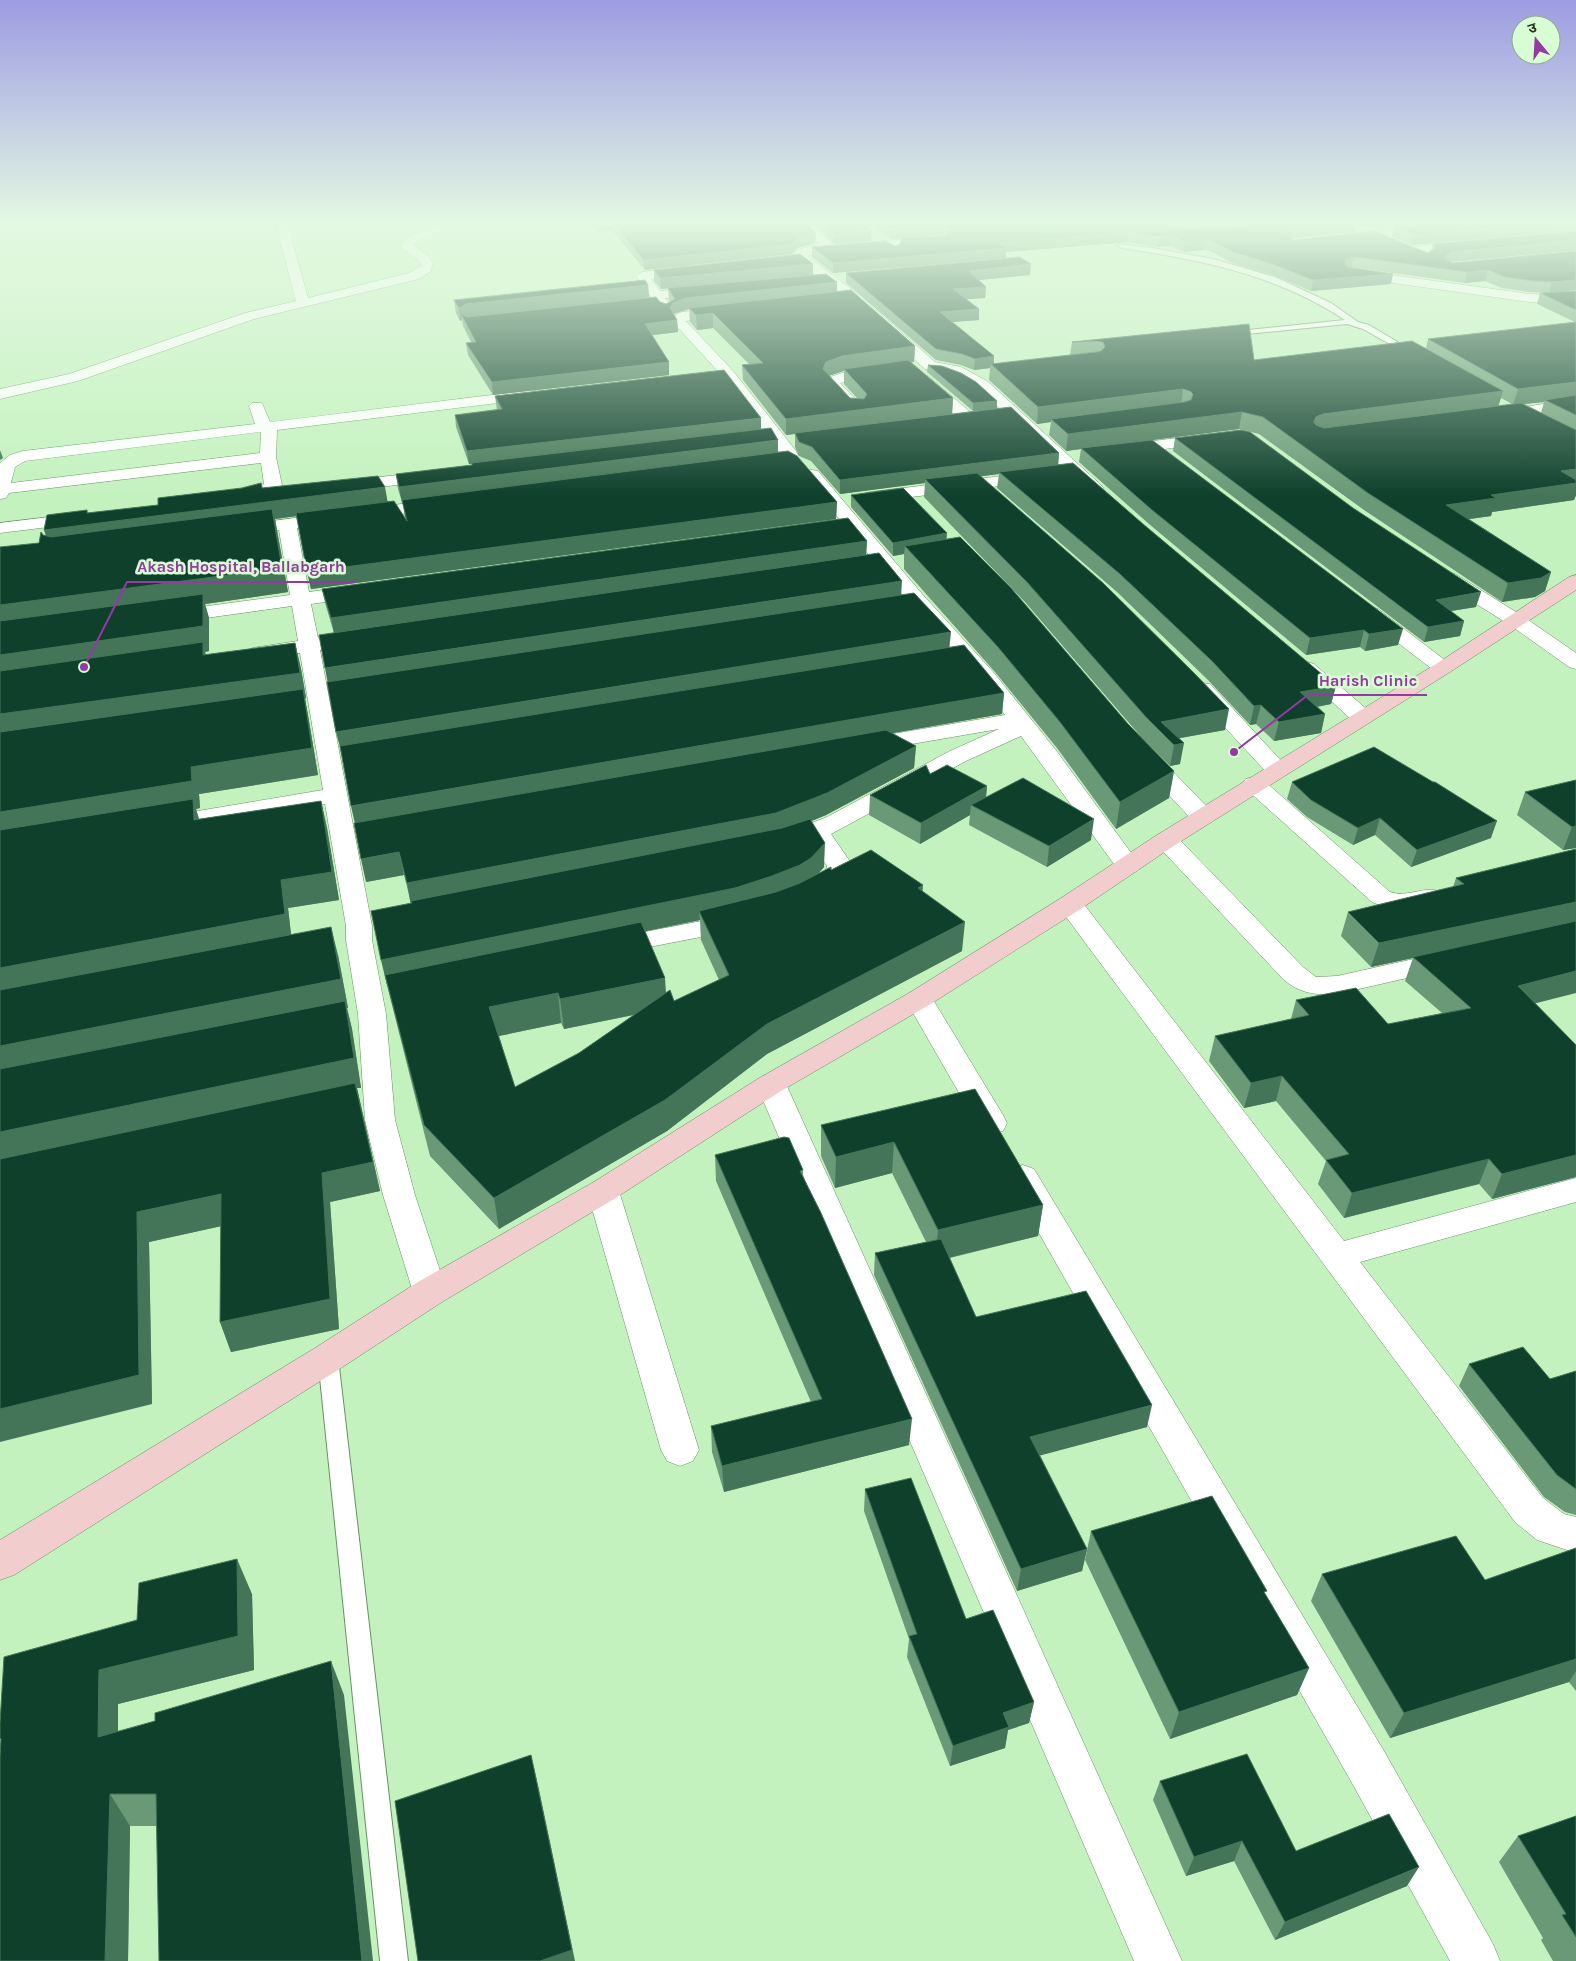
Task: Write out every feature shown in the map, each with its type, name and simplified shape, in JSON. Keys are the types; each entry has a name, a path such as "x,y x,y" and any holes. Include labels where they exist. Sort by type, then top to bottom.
{"street":[{"path":"0,394 73,378 257,314"},
{"path":"672,314 682,317 710,314"},
{"path":"871,314 930,366"},
{"path":"682,317 679,318 680,324 728,374 781,446 804,466 835,502 844,524 886,562 910,604 1022,723 1128,866"},
{"path":"969,419 911,368 930,366 956,370 972,377 1033,431 1055,469"},
{"path":"857,410 832,381 842,377 896,370"},
{"path":"972,377 993,373"},
{"path":"709,376 728,374"},
{"path":"268,457 0,491 6,464 16,457 553,393"},
{"path":"1544,426 1511,412 1576,404"},
{"path":"257,406 260,420 269,431 268,457 273,485 264,493"},
{"path":"950,421 1014,413"},
{"path":"1033,431 1053,428"},
{"path":"1108,452 1230,437"},
{"path":"755,438 781,446"},
{"path":"750,465 781,446 799,440"},
{"path":"1153,446 1177,464"},
{"path":"835,502 980,484 1078,463 1104,497"},
{"path":"328,488 448,474"},
{"path":"980,484 1001,502"},
{"path":"217,501 246,498 264,493 289,493"},
{"path":"907,493 926,512"},
{"path":"220,532 454,502"},
{"path":"2,534 100,516"},
{"path":"287,524 319,699 339,759 336,794 354,837 359,933 371,1006 378,1096 386,1145 430,1292"},
{"path":"1431,567 1517,621 1576,663"},
{"path":"0,1562 328,1358 430,1292 603,1191 771,1084 919,999 1070,904 1166,840 1443,668 1576,582"},
{"path":"155,619 380,589"},
{"path":"1357,602 1443,668"},
{"path":"241,655 371,637"},
{"path":"1293,656 1362,717"},
{"path":"1192,679 1266,777 1381,897 1390,901 1408,902 1455,889"},
{"path":"844,749 1022,723"},
{"path":"762,848 817,831 1022,723"},
{"path":"1133,744 1203,817"},
{"path":"144,827 336,794"},
{"path":"792,903 823,888 834,881 840,873 840,866 817,831"},
{"path":"1166,840 1293,973 1311,985 1337,985 1471,956"},
{"path":"1070,904 1529,1510 1543,1524 1560,1533 1576,1535"},
{"path":"585,952 759,916"},
{"path":"342,1020 397,993"},
{"path":"919,999 1368,1768 1476,1961"},
{"path":"771,1084 1158,1961"},
{"path":"349,1102 378,1096"},
{"path":"1336,1256 1576,1190"},
{"path":"603,1191 680,1450"}],"lane":[{"path":"1341,314 1425,360"},
{"path":"1224,335 1354,322"},
{"path":"328,1358 394,1961"}],"building":[{"path":"461,314 467,317 500,314 673,314 677,320 645,324 669,362 492,382 466,343 476,342"},
{"path":"714,314 878,314 915,346 842,356 826,362 823,369 850,398 864,399 867,394 844,369 908,360 953,398 786,419 742,365 763,363"},
{"path":"894,314 942,314 994,356 975,359 962,354 936,349"},
{"path":"1576,322 1576,382 1518,389 1428,339"},
{"path":"1249,324 1254,360 1412,341 1503,391 1323,414 1316,417 1314,422 1316,425 1324,428 1521,403 1576,430 1576,469 1561,471 1576,480 1576,483 1491,495 1496,498 1446,505 1551,572 1541,578 1508,583 1368,493 1263,417 1242,412 1068,434 1051,419 1184,402 1191,400 1193,394 1183,389 1038,407 991,364 1096,352 1101,351 1105,347 1103,342 1072,342"},
{"path":"928,365 942,366 961,373 976,382 997,401 973,403"},
{"path":"724,370 761,418 467,451 455,415 502,409 495,396"},
{"path":"1576,395 1576,415 1545,400"},
{"path":"1011,407 1059,453 840,480 812,447 799,442 795,433"},
{"path":"771,428 778,440 399,487 396,474 472,465 472,463"},
{"path":"1241,430 1250,432 1353,508 1481,592 1436,600 1464,621 1428,627 1175,438"},
{"path":"1152,440 1403,629 1369,634 1364,630 1310,638 1151,509 1081,448"},
{"path":"788,451 797,456 837,502 307,572 296,513 394,501 407,521 402,500"},
{"path":"1073,463 1336,686 1300,692 1325,714 1279,722 1261,705 1254,706 1212,661 1120,574 999,472"},
{"path":"977,473 1103,583 1229,709 1161,722 1184,743 1174,745 1146,717 1027,582 925,479"},
{"path":"378,476 385,487 44,530 47,515 87,510 87,513 158,505 158,498 242,488 261,483 262,488"},
{"path":"903,488 947,533 893,543 851,495"},
{"path":"272,509 282,568 0,605 0,547 39,543 41,532 43,535 51,537"},
{"path":"848,518 867,541 331,618 322,589"},
{"path":"960,537 1011,588 1128,724 1174,771 1120,802 1060,722 998,647 905,546"},
{"path":"879,553 902,581 325,668 319,635"},
{"path":"914,593 951,632 336,732 327,682"},
{"path":"203,594 203,626 0,655 0,621"},
{"path":"203,642 203,655 295,643 300,673 0,714 0,671"},
{"path":"964,645 1004,693 351,806 340,746"},
{"path":"303,689 312,748 191,767 192,781 0,812 0,732"},
{"path":"886,730 916,746 827,793 776,813 407,883 399,852 361,859 354,823"},
{"path":"1374,747 1497,821 1417,850 1380,818 1358,828 1311,800 1292,782"},
{"path":"926,765 930,774 947,765 987,786 921,823 870,795"},
{"path":"1023,778 1094,819 1049,846 971,805"},
{"path":"1576,780 1576,826 1572,827 1525,792"},
{"path":"193,799 194,820 321,801 332,872 281,880 285,914 0,968 0,830"},
{"path":"810,819 825,843 811,858 800,865 772,876 735,888 381,960 371,911 412,903 411,901 782,828"},
{"path":"1576,849 1576,902 1379,943 1348,912 1464,884 1456,878"},
{"path":"871,850 923,885 918,888 965,922 767,1024 665,1100 494,1198 424,1125 385,975 641,922 665,978 560,999 558,993 489,1007 515,1087 579,1053 670,990 674,1001 729,975 699,911 776,892 800,883 831,867 831,870"},
{"path":"1576,921 1576,971 1518,986 1576,1045 1576,1155 1502,1174 1489,1159 1352,1193 1326,1160 1349,1154 1282,1076 1251,1083 1215,1036 1309,1015 1296,1000 1356,988 1388,1024 1471,1008 1413,957"},
{"path":"331,927 341,979 0,1046 0,990"},
{"path":"345,1001 354,1058 0,1132 0,1069"},
{"path":"355,1083 373,1162 322,1173 330,1299 220,1322 221,1194 137,1212 139,1375 0,1409 0,1159"},
{"path":"975,1089 1043,1205 938,1230 894,1142 836,1157 821,1125"},
{"path":"784,1137 789,1138 803,1170 800,1171 821,1213 912,1419 722,1466 711,1426 822,1399 715,1155"},
{"path":"941,1239 976,1317 1086,1291 1152,1405 1030,1437 1087,1549 1021,1569 875,1253"},
{"path":"1523,1347 1550,1379 1576,1371 1576,1489 1557,1475 1469,1364"},
{"path":"911,1478 966,1619 993,1610 1034,1702 1003,1713 1009,1727 953,1746 909,1636 917,1634 865,1489"},
{"path":"1212,1496 1267,1591 1264,1592 1309,1668 1179,1712 1091,1531"},
{"path":"1456,1536 1485,1580 1576,1548 1576,1659 1404,1713 1322,1574"},
{"path":"237,1559 238,1636 99,1670 98,1737 155,1721 155,1713 331,1661 362,1961 159,1961 156,1794 110,1794 105,1961 0,1961 0,1723 4,1657 137,1620 139,1583"},
{"path":"1247,1754 1296,1851 1389,1814 1419,1867 1285,1922 1242,1841 1194,1857 1160,1781"},
{"path":"531,1755 572,1950 540,1961 418,1961 395,1801"},
{"path":"1576,1816 1576,1937 1562,1915 1566,1914 1518,1836"}],"place":[{"name":"Akash Hospital, Ballabgarh","path":"84,667"},
{"name":"Harish Clinic","path":"1234,752"}]}
